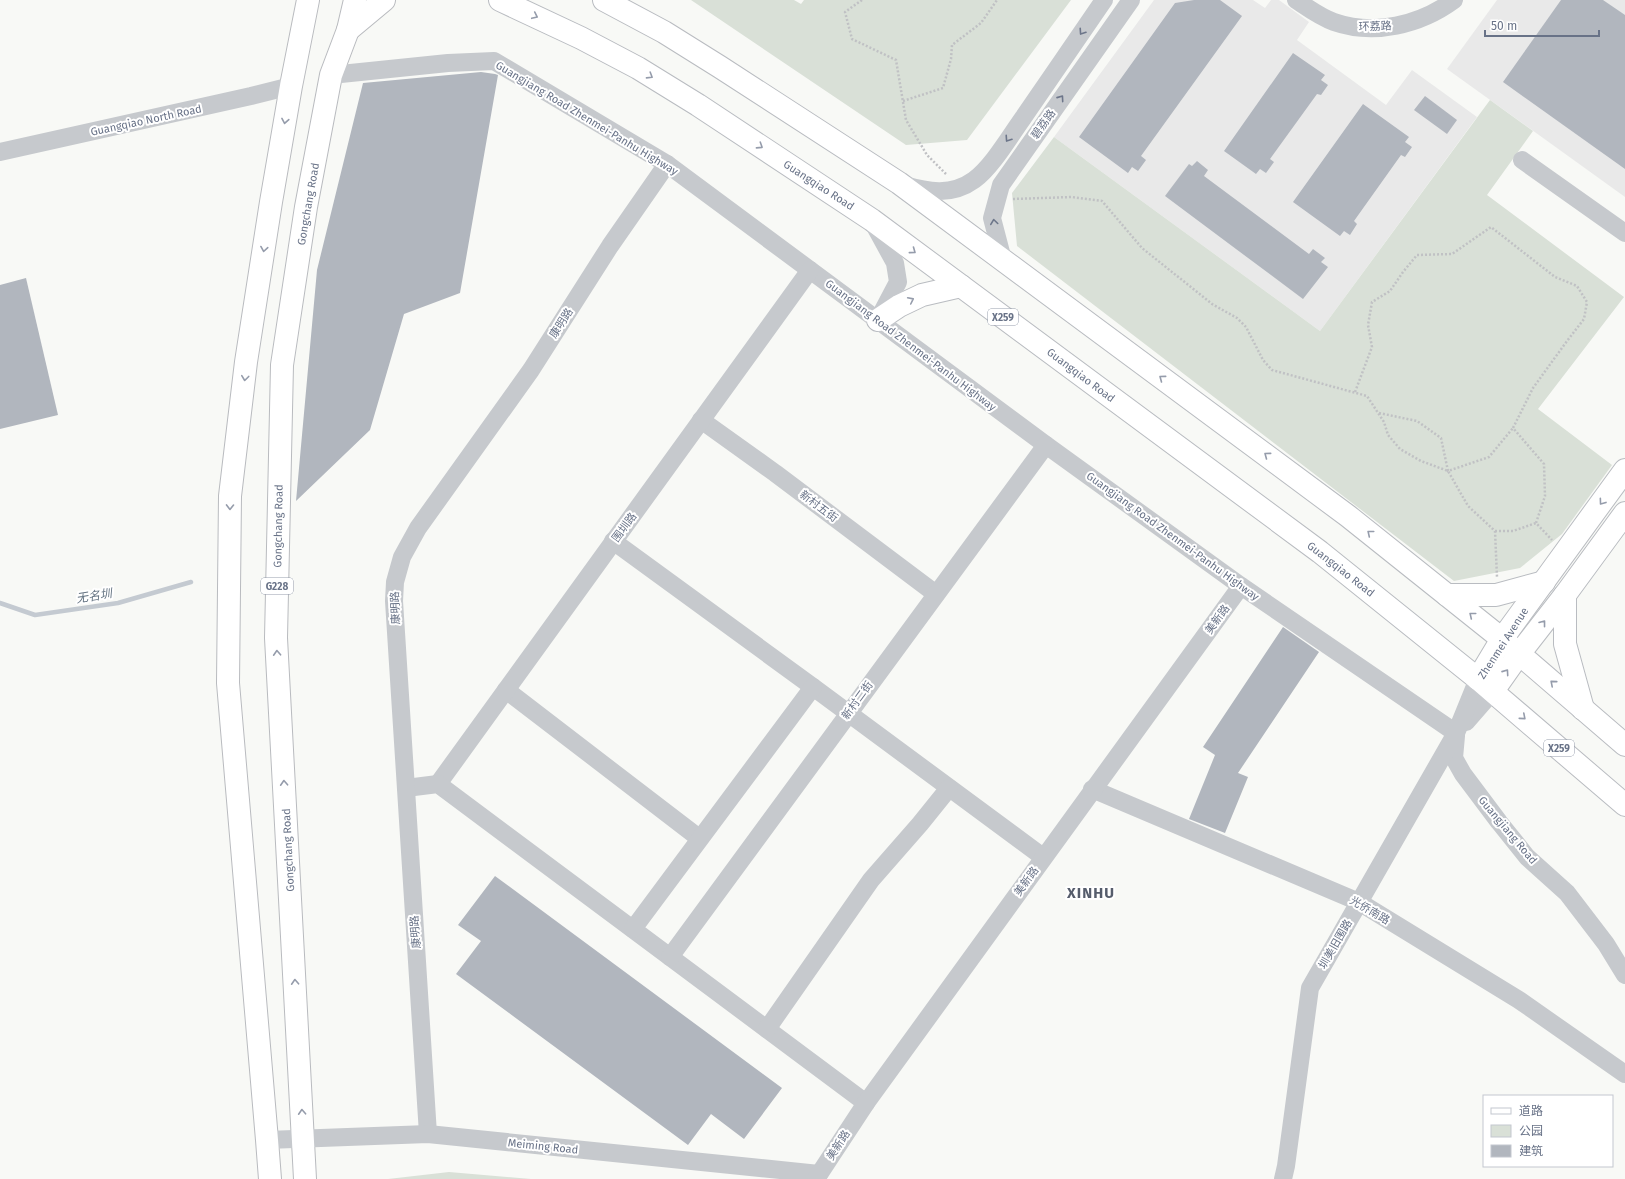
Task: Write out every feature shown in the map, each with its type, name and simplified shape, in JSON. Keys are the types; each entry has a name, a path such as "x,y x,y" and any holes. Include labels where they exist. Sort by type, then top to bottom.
{"main road":[{"path":"291,0 300,35"},
{"path":"270,1179 228,683 230,496 246,362 291,86 308,0"},
{"name":"Gongchang Road","path":"305,1179 276,638 282,365 306,207 331,75 348,30 355,0"},
{"path":"348,30 384,0"},
{"name":"Guangqiao Road","path":"500,0 581,38 638,68 698,105 872,220 1320,552 1486,685 1625,805"},
{"path":"604,0 683,44 899,183 1348,516 1502,639 1625,745"},
{"path":"878,320 899,306 922,295 961,286"},
{"name":"Zhenmei Avenue","path":"1486,685 1502,639 1625,470"},
{"name":"Zhenmei Avenue","path":"1486,685 1519,654 1565,595 1625,513"},
{"path":"1447,595 1498,594 1544,582"},
{"path":"1565,595 1565,644 1583,709"}],"street":[{"name":"碧荔路","path":"899,183 920,190 944,192 975,180 996,156 1104,0"},
{"name":"碧荔路","path":"1003,260 992,218 1001,185 1131,0"},
{"name":"环荔路","path":"1296,0 1333,22 1353,27 1372,29 1411,22 1431,14 1454,0"},
{"name":"Guangjiang Road Zhenmei-Panhu Highway","path":"331,75 448,63 494,60 667,164 1046,445 1241,586 1456,733"},
{"name":"Guangqiao North Road","path":"0,152 291,86"},
{"path":"1522,160 1625,233"},
{"name":"康明路","path":"428,1134 394,601 395,582 402,557 418,528 531,370 610,246 667,164"},
{"path":"872,220 895,263 898,282 878,320"},
{"name":"围圳路","path":"438,784 810,270"},
{"name":"新村五街","path":"701,420 776,473 936,594"},
{"name":"新村二街","path":"670,957 1046,445"},
{"path":"614,541 1043,857"},
{"name":"美新路","path":"817,1177 866,1103 1092,789 1241,586"},
{"name":"Zhenmei Avenue","path":"1456,733 1486,685"},
{"path":"633,929 814,687"},
{"path":"506,690 700,838"},
{"name":"圳美旧围路","path":"1283,1179 1310,988 1456,733"},
{"name":"Guangjiang Road","path":"1456,733 1454,758 1463,774 1527,857 1568,892 1606,944 1625,975"},
{"path":"406,788 438,784 866,1103"},
{"path":"767,1029 871,880 949,788"},
{"name":"光侨南路","path":"1092,789 1359,902 1518,1000 1625,1074"},
{"name":"Meiming Road","path":"267,1140 428,1134 817,1177"}],"path":[{"path":"862,0 845,12 852,39 896,60 906,120 926,155 948,175"},
{"path":"903,101 943,88 951,59 952,46 981,23 997,0"},
{"path":"997,199 1072,197 1102,201 1142,248 1212,304 1237,318 1246,327 1263,360 1272,370 1367,396 1384,422 1388,435 1400,449 1421,462 1448,471 1488,457 1513,428 1534,388 1584,319 1587,302 1578,286 1555,277 1491,227 1452,254 1417,255 1390,291 1372,302 1368,325 1372,347 1355,392"},
{"path":"1378,413 1417,421 1441,438 1448,471 1468,506 1495,531 1513,531 1536,523"},
{"path":"1513,428 1544,464 1546,496 1536,523"},
{"path":"1536,523 1565,553"},
{"path":"1495,531 1498,594"}],"shaded area":[{"path":"1154,0 1253,0 1265,8 1271,0 1279,0 1309,22 1297,40 1386,105 1412,70 1477,117 1320,331 1054,137"},
{"path":"1497,0 1625,0 1625,197 1447,69"}],"green space":[{"path":"691,0 794,0 801,4 804,0 1071,0 967,140 906,145"},
{"path":"1490,100 1533,131 1487,195 1624,297 1538,409 1612,465 1562,534 1520,568 1454,581 1017,246 1012,193 1054,137 1320,331"},
{"path":"449,1172 531,1179 388,1179"}],"building":[{"path":"1194,0 1220,0 1242,16 1141,156 1146,160 1138,171 1132,167 1128,173 1079,137 1175,3"},
{"path":"1561,0 1603,0 1625,15 1625,169 1503,82"},
{"path":"1293,53 1325,75 1321,80 1328,85 1321,95 1317,94 1270,159 1274,162 1266,173 1260,169 1256,174 1224,151"},
{"path":"481,72 498,75 460,293 404,314 370,430 296,501 317,270 363,83"},
{"path":"1425,96 1457,120 1447,134 1414,110"},
{"path":"1363,104 1409,137 1405,142 1412,147 1405,157 1401,155 1354,221 1357,224 1350,235 1344,231 1340,236 1293,202"},
{"path":"1197,161 1208,170 1204,176 1309,254 1313,249 1325,258 1321,262 1328,267 1303,299 1165,196 1189,164 1192,166"},
{"path":"26,278 58,415 0,429 0,285"},
{"path":"1283,627 1319,652 1238,773 1248,777 1225,833 1189,819 1215,755 1203,747"},
{"path":"495,876 782,1088 744,1139 711,1114 688,1145 456,974 481,941 458,925"}],"waterway":[{"name":"无名圳","path":"0,603 35,615 118,603 191,582"}],"district":[{"name":"XINHU","path":"1091,893"}]}
